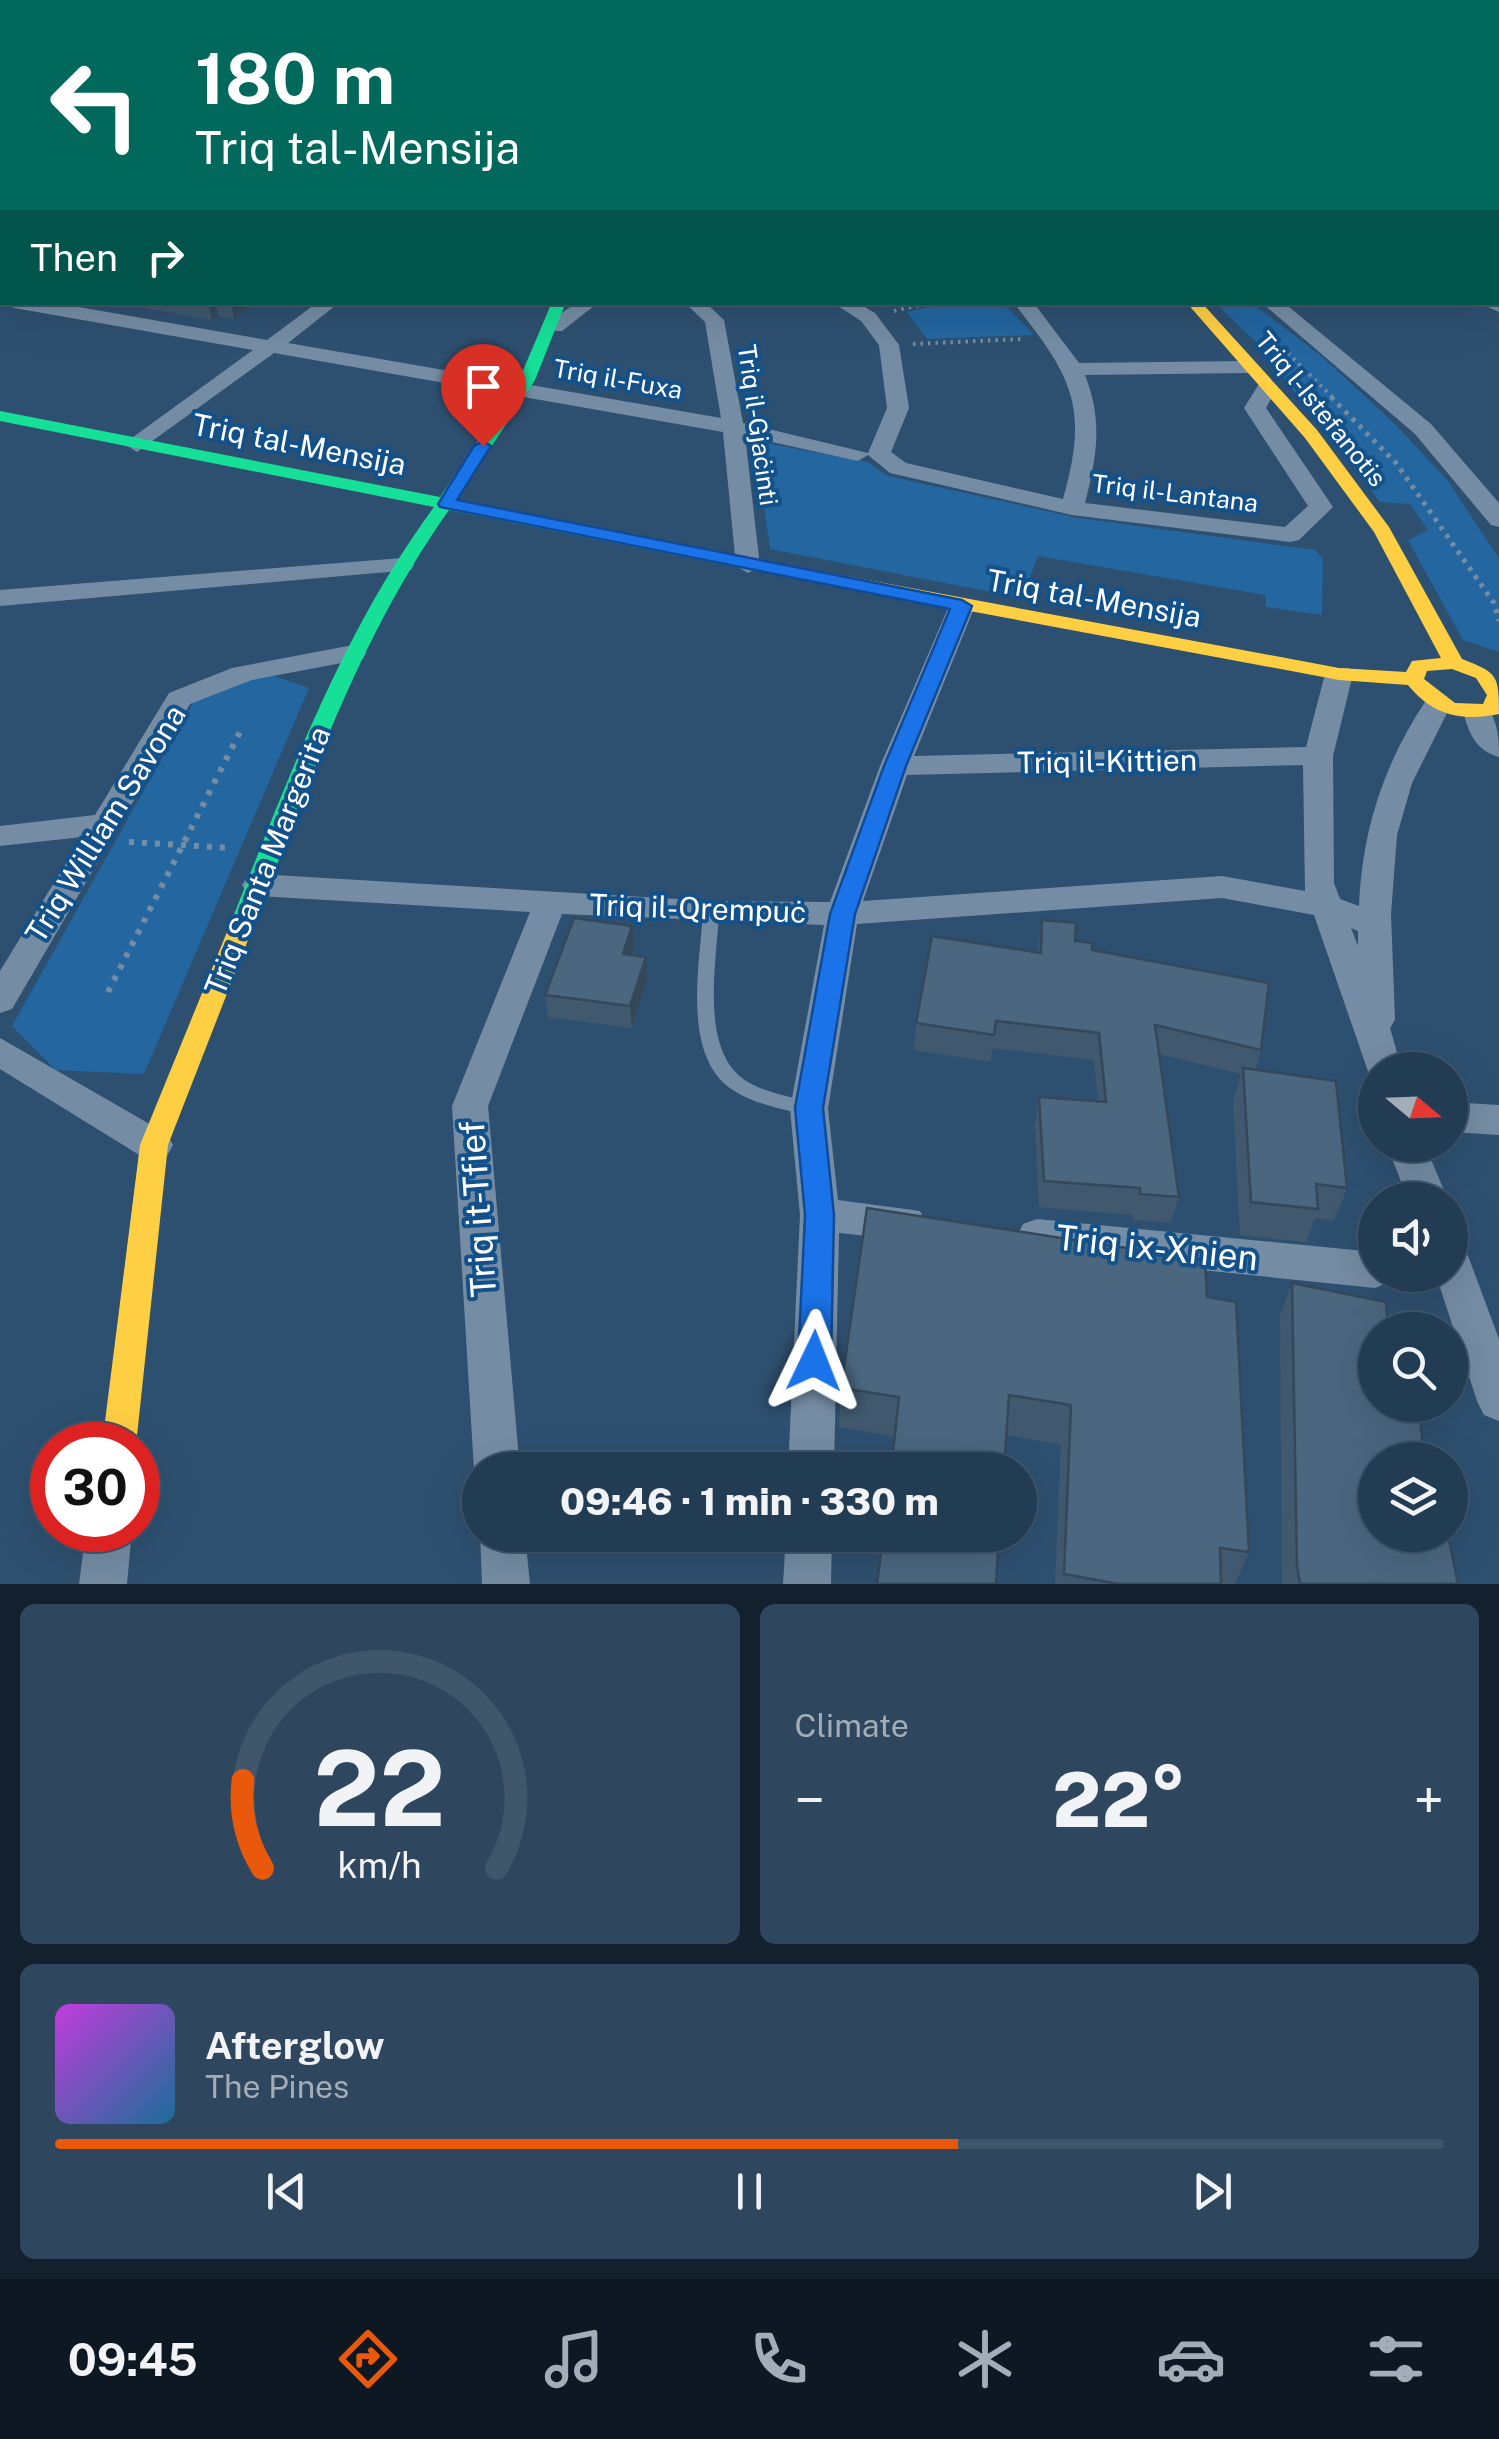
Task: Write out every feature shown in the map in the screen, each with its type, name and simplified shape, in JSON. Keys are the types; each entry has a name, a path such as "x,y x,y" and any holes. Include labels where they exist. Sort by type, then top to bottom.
{"street":[{"name":"Triq il-Fuxa","path":"32,305 734,427 868,454"},
{"path":"137,444 326,305"},
{"name":"Triq Santa Margerita","path":"122,1422 154,1145 258,884 267,850 353,653 402,565 519,390 554,327 558,305"},
{"name":"Triq Santa Margerita","path":"554,327 586,305"},
{"name":"Triq il-Gjaċinti","path":"696,305 714,320 734,427 748,566"},
{"path":"847,305 868,316 888,345 898,408 868,454"},
{"path":"1025,305 1057,338 1073,369 1088,433 1072,508"},
{"name":"Triq l-Istefanotis","path":"1196,305 1311,434 1384,531 1454,662"},
{"path":"1274,305 1386,393 1489,489 1499,520"},
{"path":"1073,369 1248,366"},
{"name":"Triq il-Lantana","path":"868,454 898,468 1072,508 1290,535 1321,507 1255,408 1266,388"},
{"name":"Triq tal-Mensija","path":"0,416 962,606 1339,674 1414,679"},
{"path":"0,598 402,565"},
{"path":"812,1452 820,1215 809,1108 842,914 895,766 962,606"},
{"name":"Triq William Savona","path":"0,1000 179,699 206,684 243,672 353,653"},
{"path":"1491,702 1457,713 1437,706 1414,679 1418,665 1454,662 1484,674 1491,702 1483,734 1499,748"},
{"path":"1339,674 1318,756 1318,883 1379,1052"},
{"path":"1381,1052 1374,924 1386,814 1406,760 1437,706"},
{"name":"Triq il-Kittien","path":"895,766 1318,756"},
{"path":"0,836 97,832"},
{"name":"Triq il-Qrempuċ","path":"258,884 711,912 842,914 1222,886 1325,906 1374,924"},
{"name":"Triq it-Tfief","path":"497,1452 470,1106 550,902"},
{"path":"0,1052 154,1145"},
{"path":"1468,1119 1499,1120"},
{"path":"820,1215 938,1226"},
{"name":"Triq ix-Xnien","path":"998,1232 1358,1268"},
{"path":"1454,1292 1499,1401"},
{"path":"102,1584 106,1552"},
{"path":"503,1552 506,1584"},
{"path":"807,1584 808,1552"}],"lane":[{"path":"711,912 707,1042 717,1069 740,1087 809,1108"}],"path":[{"path":"868,316 920,305"},
{"path":"888,345 1057,338"},
{"path":"1279,345 1396,464 1494,603 1499,621"},
{"path":"108,992 242,728"},
{"path":"97,832 182,845 267,850"}],"shaded area":[{"path":"938,305 1005,305 1034,335 927,339 907,312"},
{"path":"1217,305 1255,305 1320,355 1394,423 1448,481 1499,559 1499,652 1463,640 1408,540 1428,530 1410,504 1380,502 1255,341"},
{"path":"766,443 867,462 888,476 1078,518 1315,550 1323,559 1322,615 1266,607 1265,595 1038,556 1022,598 770,549 756,451"},
{"path":"266,673 309,688 144,1074 56,1070 12,1026 196,697"}],"building":[{"path":"574,918 632,926 623,954 646,957 630,1006 545,995"},
{"path":"1042,920 1076,923 1075,941 1092,943 1092,950 1269,983 1261,1050 1155,1025 1179,1197 1140,1194 1140,1188 1044,1181 1039,1097 1106,1102 1099,1033 996,1021 994,1035 916,1023 932,936 1041,953"},
{"path":"1243,1068 1336,1081 1347,1188 1316,1184 1318,1209 1251,1202"},
{"path":"867,1208 1205,1260 1207,1297 1236,1302 1249,1552 1220,1548 1221,1584 1118,1584 1064,1574 1071,1405 1009,1395 1005,1452 893,1452 899,1397 841,1388"},
{"path":"1292,1283 1386,1302 1387,1312 1358,1312 1358,1422 1421,1422 1422,1442 1358,1442 1358,1552 1451,1552 1458,1584 1300,1584"},
{"path":"881,1552 998,1552 996,1584 877,1584"}],"traffic: fast":[{"path":"239,932 307,758 365,630 410,553 506,416 545,342 558,305"},
{"path":"0,416 771,568"}],"traffic: slow":[{"path":"1196,305 1311,434 1383,531 1454,663"},
{"path":"771,568 1339,674 1414,679"},
{"path":"1454,663 1483,674 1497,695 1492,709 1468,712 1448,708 1430,697 1414,679 1419,665 1454,663"},
{"path":"122,1422 154,1145 239,932"}],"route":[{"path":"483,446 446,504 962,606 895,766 842,914 809,1108 820,1215 814,1361"}]}
